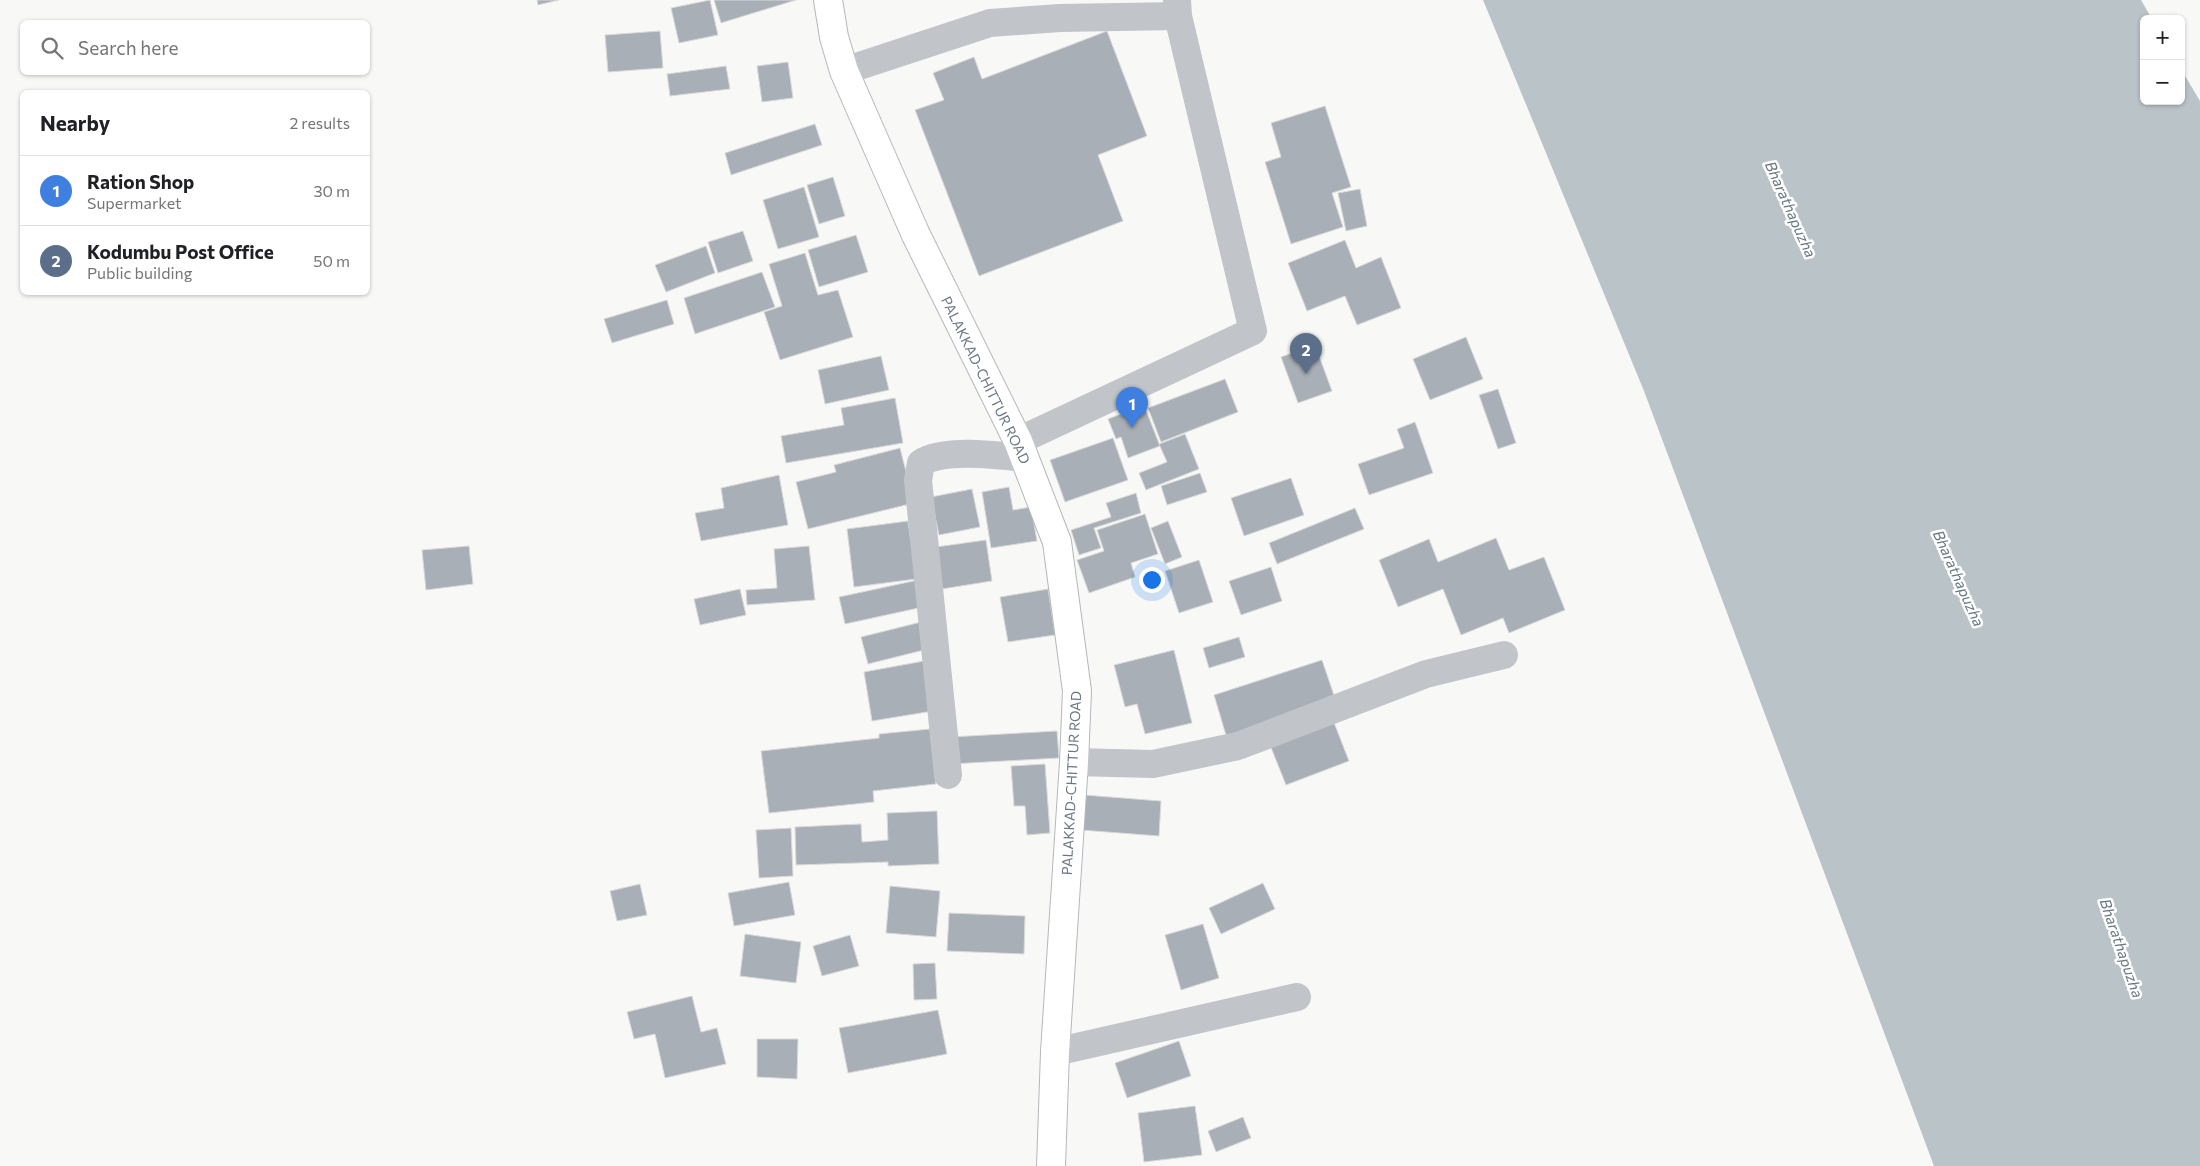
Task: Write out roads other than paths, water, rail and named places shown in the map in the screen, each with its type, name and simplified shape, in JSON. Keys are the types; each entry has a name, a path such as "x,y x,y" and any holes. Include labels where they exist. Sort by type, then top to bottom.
{"main road":[{"name":"PALAKKAD-CHITTUR ROAD","path":"828,0 834,37 844,71 916,235 1021,449 1058,542 1076,691 1074,762 1055,1052 1051,1166"}],"street":[{"path":"844,71 990,23 1177,8 1254,331 1021,449 930,457 921,464 918,480 948,774"},
{"path":"1074,762 1153,764 1238,746 1426,674 1504,655"},
{"path":"1055,1052 1297,997"}],"water":[{"name":"Bharathapuzha","path":"1483,0 2141,0 2150,15 2140,15 2140,105 2185,105 2185,76 2200,101 2200,1166 1934,1166 1644,391"}],"place":[{"name":"Kodumbu Post Office","path":"1306,374"},
{"name":"Ration Shop","path":"1132,428"}]}
